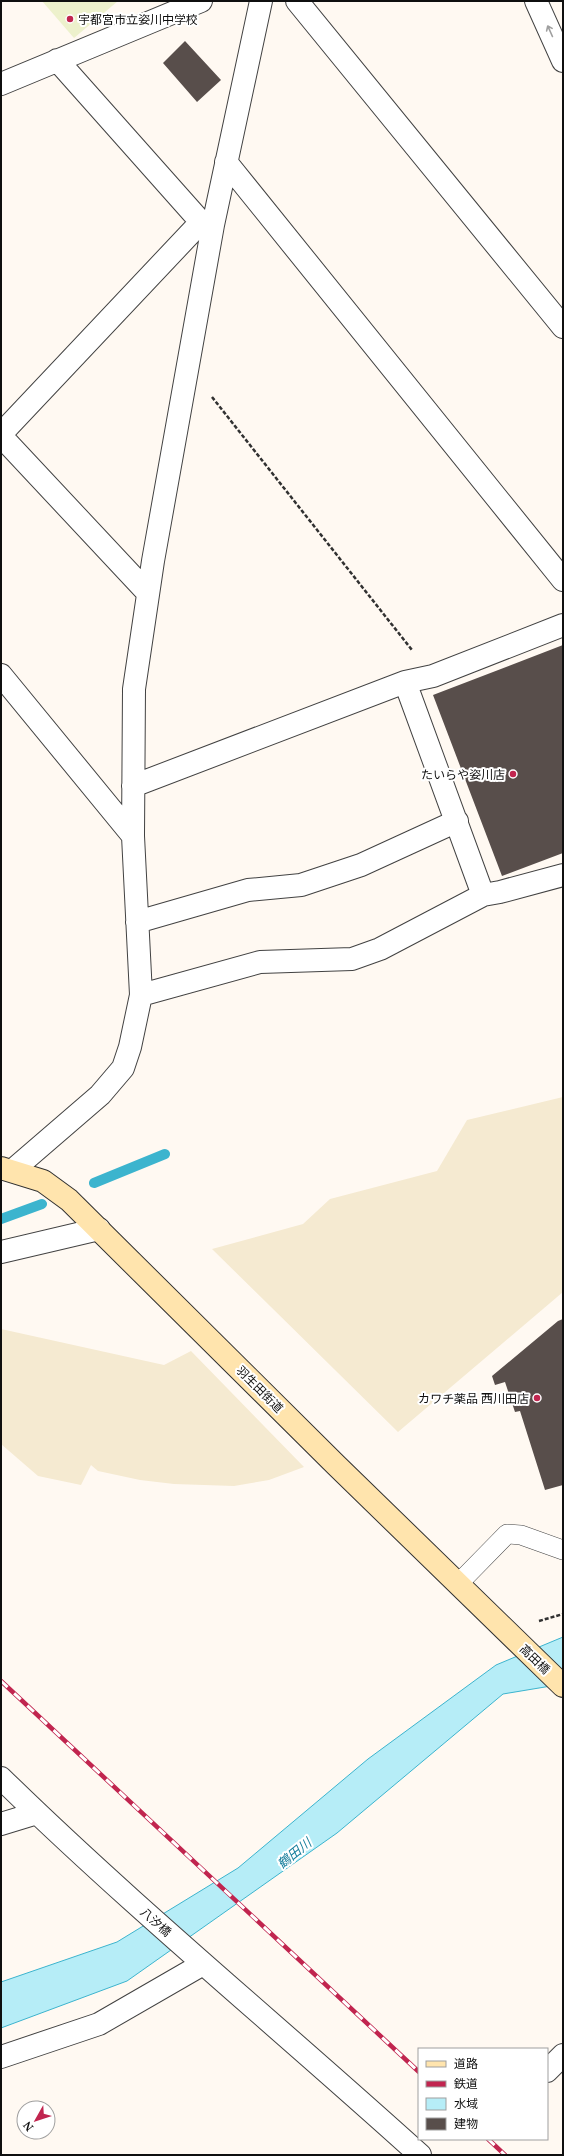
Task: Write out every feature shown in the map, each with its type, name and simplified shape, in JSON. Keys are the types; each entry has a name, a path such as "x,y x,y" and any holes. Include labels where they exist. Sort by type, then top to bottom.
{"main road":[{"name":"羽生田街道","path":"7,1169 43,1181 69,1200 506,1631"},
{"name":"高田橋","path":"506,1631 563,1686"}],"street":[{"path":"1,84 201,1"},
{"path":"7,1169 100,1096 123,1068 130,1047 141,995 133,836 134,689 147,592 188,366 208,217 226,162 261,1"},
{"path":"297,1 563,328"},
{"path":"536,1 563,61"},
{"path":"57,60 208,217"},
{"path":"226,162 563,580"},
{"path":"147,592 1,435 208,217"},
{"path":"133,786 404,682 433,676 563,625"},
{"path":"1,675 133,836"},
{"path":"404,682 457,821 483,895"},
{"path":"137,922 248,890 301,885 361,865 457,821"},
{"path":"141,995 260,962 352,959 380,949 483,895 500,892 563,875"},
{"path":"1,1252 99,1229"},
{"name":"八汐橋","path":"1,1778 37,1813 196,1958 344,2086 420,2155"},
{"path":"1,1824 37,1813"},
{"path":"1,2057 99,2024 196,1958"},
{"path":"548,2070 563,2055"}],"lane":[{"path":"458,1584 507,1534 521,1535 563,1550"}],"path":[{"path":"188,366 433,676"}],"shaded area":[{"path":"563,1097 563,1292 398,1432 212,1249 303,1224 330,1199 437,1171 467,1120"},
{"path":"1,1329 164,1365 191,1351 304,1467 269,1480 234,1486 174,1484 140,1480 98,1471 91,1465 81,1485 38,1476 1,1444"}],"green space":[{"path":"42,1 118,1 74,38"}],"water":[{"name":"鶴田川","path":"563,1637 563,1684 503,1694 337,1833 127,1981 1,2028 1,1982 117,1942 238,1868 368,1759 496,1665"}],"building":[{"path":"185,41 221,80 197,102 163,63"},
{"name":"たいらや姿川店","path":"563,645 563,853 502,876 433,695"},
{"name":"カワチ薬品 西川田店","path":"563,1319 563,1485 545,1490 520,1411 515,1412 505,1382 495,1385 492,1376 558,1321"}],"waterway":[{"path":"94,1183 165,1154"},
{"path":"1,1219 42,1204"}],"railway":[{"path":"1,1681 418,2071"},
{"path":"489,2140 505,2155"}],"place":[{"name":"宇都宮市立姿川中学校","path":"70,19"},
{"name":"たいらや姿川店","path":"513,774"},
{"name":"カワチ薬品 西川田店","path":"537,1398"}]}
